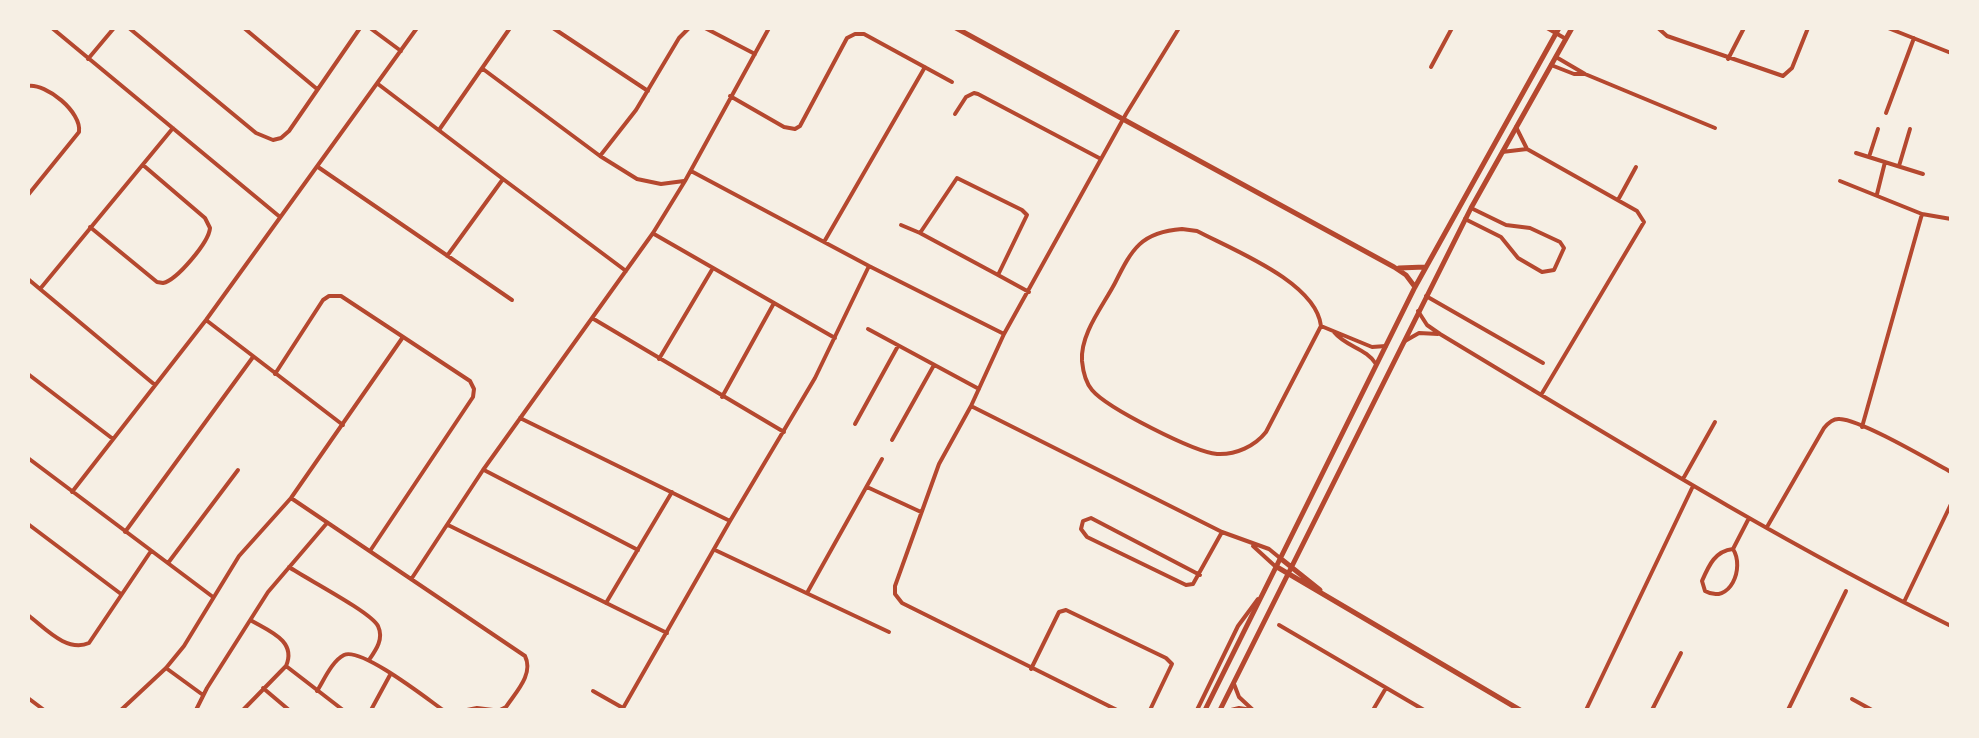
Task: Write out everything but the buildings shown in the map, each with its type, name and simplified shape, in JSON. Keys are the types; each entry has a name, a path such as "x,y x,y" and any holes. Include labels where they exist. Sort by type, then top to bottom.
{"street":[{"path":"52,28 280,217"},
{"path":"88,59 114,28"},
{"path":"129,28 264,139 273,140 281,138 360,28"},
{"path":"244,28 317,89"},
{"path":"370,28 401,51"},
{"path":"72,492 206,320 417,28"},
{"path":"439,130 510,28"},
{"path":"553,28 648,91"},
{"path":"600,156 628,122 679,38 689,28"},
{"path":"705,28 755,54"},
{"path":"412,578 483,470 653,233 691,171 769,28"},
{"path":"956,28 1394,267 1406,275 1415,287"},
{"path":"1117,710 898,599 895,586 939,464 971,406 1004,334 1123,118 1179,28"},
{"path":"1431,67 1452,28"},
{"path":"1547,28 1564,30"},
{"path":"1658,28 1667,36 1783,76 1792,68 1808,28"},
{"path":"1728,59 1744,28"},
{"path":"1888,28 1951,53"},
{"path":"1220,710 1465,219 1566,39 1564,30"},
{"path":"1564,30 1566,39"},
{"path":"1205,710 1415,287 1564,30"},
{"path":"730,95 784,127 795,129 803,121 847,38 855,34 864,34 952,82"},
{"path":"1886,113 1914,38"},
{"path":"1556,57 1585,74 1715,128"},
{"path":"1551,65 1574,74 1585,74"},
{"path":"824,242 925,67"},
{"path":"483,69 600,156 637,179 661,184 685,181"},
{"path":"378,84 627,271"},
{"path":"28,86 41,85 78,117 80,124 79,132 28,195"},
{"path":"955,114 966,97 978,94 1101,159"},
{"path":"1516,127 1527,149 1641,214 1643,226 1541,395"},
{"path":"40,289 173,128"},
{"path":"1869,157 1878,129"},
{"path":"1899,166 1910,129"},
{"path":"1502,152 1527,149"},
{"path":"1856,153 1923,174"},
{"path":"1877,194 1885,162"},
{"path":"90,227 157,282 163,283 176,277 209,238 210,228 205,218 143,165"},
{"path":"318,167 512,300"},
{"path":"1618,200 1636,167"},
{"path":"691,171 1004,334"},
{"path":"920,233 957,178 1022,210 1027,219 998,275"},
{"path":"447,256 503,179"},
{"path":"1840,181 1922,214 1951,219"},
{"path":"1465,219 1501,237 1518,258 1542,272 1554,270 1559,263 1564,248 1560,242 1530,228 1506,225 1471,208"},
{"path":"1862,427 1922,214"},
{"path":"901,225 1029,292"},
{"path":"1321,326 1266,432 1249,446 1227,453 1209,452 1190,445 1110,405 1093,391 1082,361 1087,334 1129,256 1162,230 1197,231 1280,275 1312,301 1321,326 1372,347 1387,346"},
{"path":"653,233 835,338"},
{"path":"593,691 623,709 784,432 835,338 869,266"},
{"path":"1394,267 1426,267"},
{"path":"659,359 713,268"},
{"path":"28,279 155,385"},
{"path":"275,374 323,300 329,296 341,296 470,381 474,389 473,397 370,551"},
{"path":"1426,296 1543,363"},
{"path":"722,397 774,303"},
{"path":"1418,311 1427,325 1440,334 1693,486 1951,626"},
{"path":"592,318 784,432"},
{"path":"206,320 343,425"},
{"path":"868,329 979,389"},
{"path":"1334,332 1343,341 1369,354 1376,365"},
{"path":"1403,342 1419,333 1440,334"},
{"path":"121,710 166,668 192,635 239,556 291,498 403,337"},
{"path":"855,424 898,346"},
{"path":"125,532 253,357"},
{"path":"892,440 934,365"},
{"path":"28,374 113,439"},
{"path":"971,406 1222,532 1269,549 1323,593"},
{"path":"520,418 730,521"},
{"path":"1766,528 1831,420 1840,418 1862,427 1951,472"},
{"path":"1683,479 1715,422"},
{"path":"28,458 213,597"},
{"path":"807,593 882,459"},
{"path":"167,564 238,470"},
{"path":"483,470 638,550"},
{"path":"1586,710 1693,486"},
{"path":"867,487 921,512"},
{"path":"606,603 672,492"},
{"path":"291,498 525,656 529,663 524,679 506,707 500,710"},
{"path":"1904,602 1951,504"},
{"path":"1200,575 1091,518 1083,521 1081,529 1087,537 1186,585 1193,584 1200,575 1222,532"},
{"path":"1733,549 1749,518"},
{"path":"196,710 268,592 327,523"},
{"path":"28,524 121,594"},
{"path":"448,525 667,633"},
{"path":"1251,545 1287,575 1323,593 1520,710"},
{"path":"1733,549 1739,558 1739,566 1728,590 1713,596 1705,591 1702,581 1719,552 1733,549"},
{"path":"715,550 889,632"},
{"path":"28,615 66,644 83,646 93,637 151,551"},
{"path":"288,567 374,619 381,636 369,660"},
{"path":"1788,710 1846,591"},
{"path":"1197,710 1238,626 1263,594"},
{"path":"1031,669 1059,612 1066,610 1166,658 1172,664 1150,710"},
{"path":"243,710 286,666 290,657 289,648 283,640 252,621"},
{"path":"1279,625 1424,710"},
{"path":"317,691 341,657 354,653 443,710"},
{"path":"1652,710 1681,653"},
{"path":"286,666 343,710"},
{"path":"166,668 203,696"},
{"path":"371,710 390,675"},
{"path":"1234,681 1239,697 1252,710"},
{"path":"263,688 289,710"},
{"path":"1373,710 1386,688"},
{"path":"28,698 44,710"},
{"path":"1852,699 1872,710"},
{"path":"467,710 493,710"},
{"path":"1231,710 1252,710"}]}
